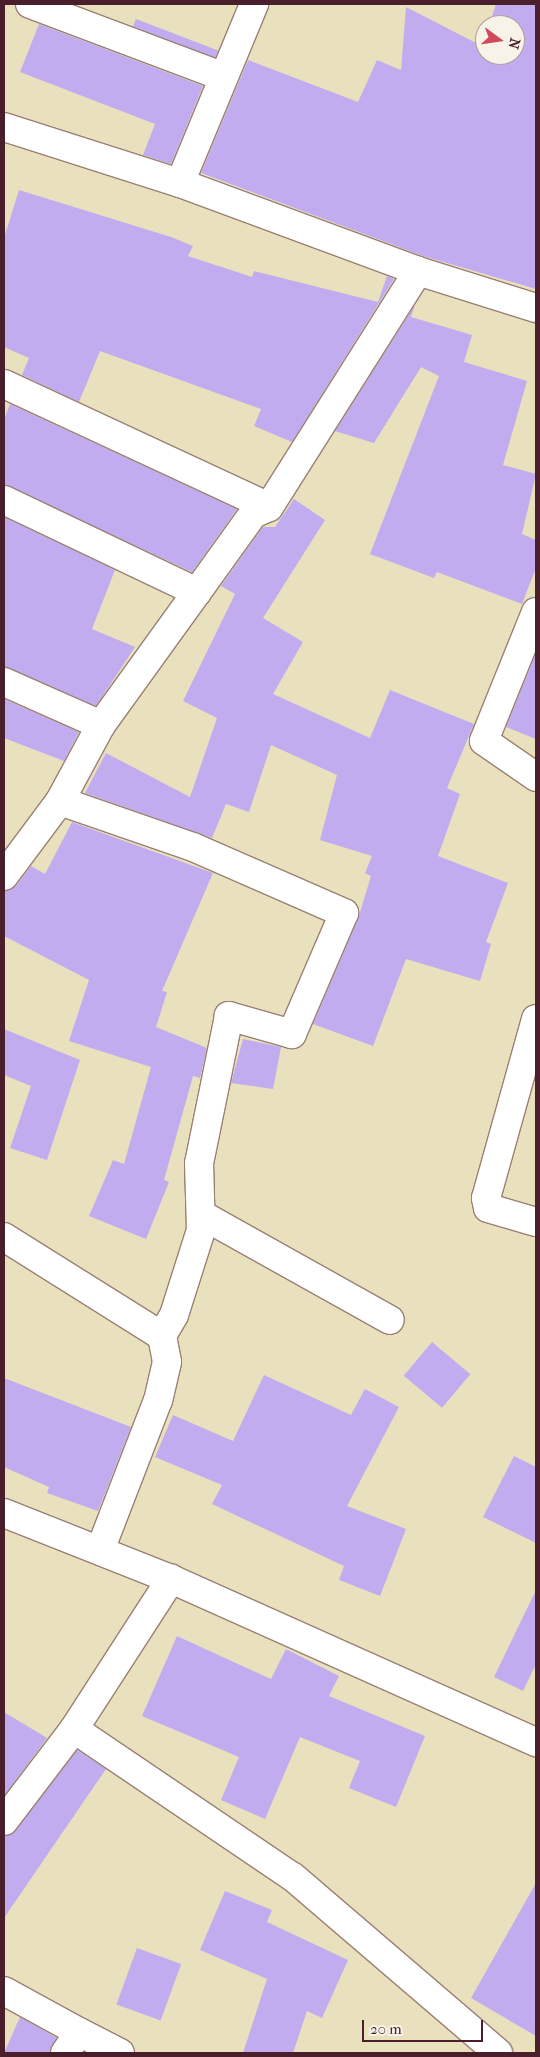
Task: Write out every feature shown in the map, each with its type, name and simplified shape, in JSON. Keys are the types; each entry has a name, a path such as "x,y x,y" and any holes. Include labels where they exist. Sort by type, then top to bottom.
{"street":[{"path":"30,4 224,77"},
{"path":"180,183 254,4"},
{"path":"4,127 180,183 418,271 536,308"},
{"path":"4,876 60,801 101,725 253,514 269,506 418,271"},
{"path":"4,384 269,506"},
{"path":"4,500 197,592"},
{"path":"536,612 484,741 536,777"},
{"path":"4,682 101,725"},
{"path":"60,801 193,847 344,914 292,1034 229,1016 199,1163 202,1215 174,1315 162,1336 167,1362 158,1400 100,1550"},
{"path":"536,1019 486,1198 488,1208 536,1222"},
{"path":"202,1215 390,1320"},
{"path":"4,1237 162,1336"},
{"path":"4,1513 171,1579 536,1742"},
{"path":"4,1821 74,1728 171,1579"},
{"path":"74,1728 294,1877 498,2053"},
{"path":"4,1991 72,2043 120,2053"}],"building":[{"path":"496,4 536,4 536,289 423,256 201,173 248,60 358,102 377,60 401,70 406,7 475,42 475,65 525,65 525,15 492,15"},
{"path":"136,19 218,51 215,58 133,26"},
{"path":"39,24 203,86 171,164 143,155 155,124 20,72"},
{"path":"19,190 171,237 193,246 188,256 252,277 254,271 378,302 387,276 394,279 292,442 254,426 261,409 100,351 79,402 22,375 29,358 4,347 4,238"},
{"path":"415,305 411,317 472,335 464,362 527,381 503,465 536,474 522,534 536,540 536,568 522,604 437,572 434,578 370,554 439,376 421,367 374,443 335,431"},
{"path":"10,404 237,509 192,572 4,485 4,420"},
{"path":"294,499 325,520 263,618 303,642 273,694 370,738 390,690 474,724 447,788 460,794 438,856 508,883 486,942 491,944 480,981 406,959 373,1046 313,1024 358,919 371,876 365,873 372,856 320,840 337,775 271,745 249,812 226,804 212,838 85,793 106,753 190,797 217,718 183,701 235,594 221,586 263,527 275,527"},
{"path":"4,517 115,570 92,629 135,647 96,706 4,667"},
{"path":"536,653 536,739 506,727"},
{"path":"4,699 79,732 64,761 4,738"},
{"path":"72,822 213,873 162,991 167,992 156,1027 207,1048 200,1078 193,1076 164,1180 169,1182 146,1239 89,1216 113,1160 124,1164 151,1067 69,1041 89,980 4,936 4,891 16,886 31,866 45,874"},
{"path":"4,1029 80,1060 47,1160 10,1148 31,1086 4,1075"},
{"path":"243,1039 281,1047 273,1089 231,1083"},
{"path":"432,1342 470,1374 442,1408 404,1376"},
{"path":"264,1375 351,1415 365,1389 399,1407 347,1506 406,1529 380,1596 339,1580 344,1566 212,1504 222,1485 155,1457 173,1415 233,1441"},
{"path":"4,1378 131,1427 98,1511 47,1493 49,1487 4,1467"},
{"path":"514,1456 536,1467 536,1543 483,1517"},
{"path":"536,1590 536,1664 523,1691 494,1677"},
{"path":"177,1636 271,1679 286,1649 339,1676 329,1696 425,1736 396,1807 349,1788 360,1761 300,1737 265,1819 221,1800 239,1757 142,1716"},
{"path":"4,1712 47,1738 4,1796"},
{"path":"77,1750 106,1769 4,1918 4,1836 16,1830"},
{"path":"536,1883 536,2036 471,1998"},
{"path":"225,1891 272,1910 267,1922 348,1960 322,2018 307,2011 293,2053 243,2053 267,1979 200,1950"},
{"path":"137,1948 181,1964 161,2020 116,2004"},
{"path":"20,2017 57,2038 50,2053 4,2053"}]}
